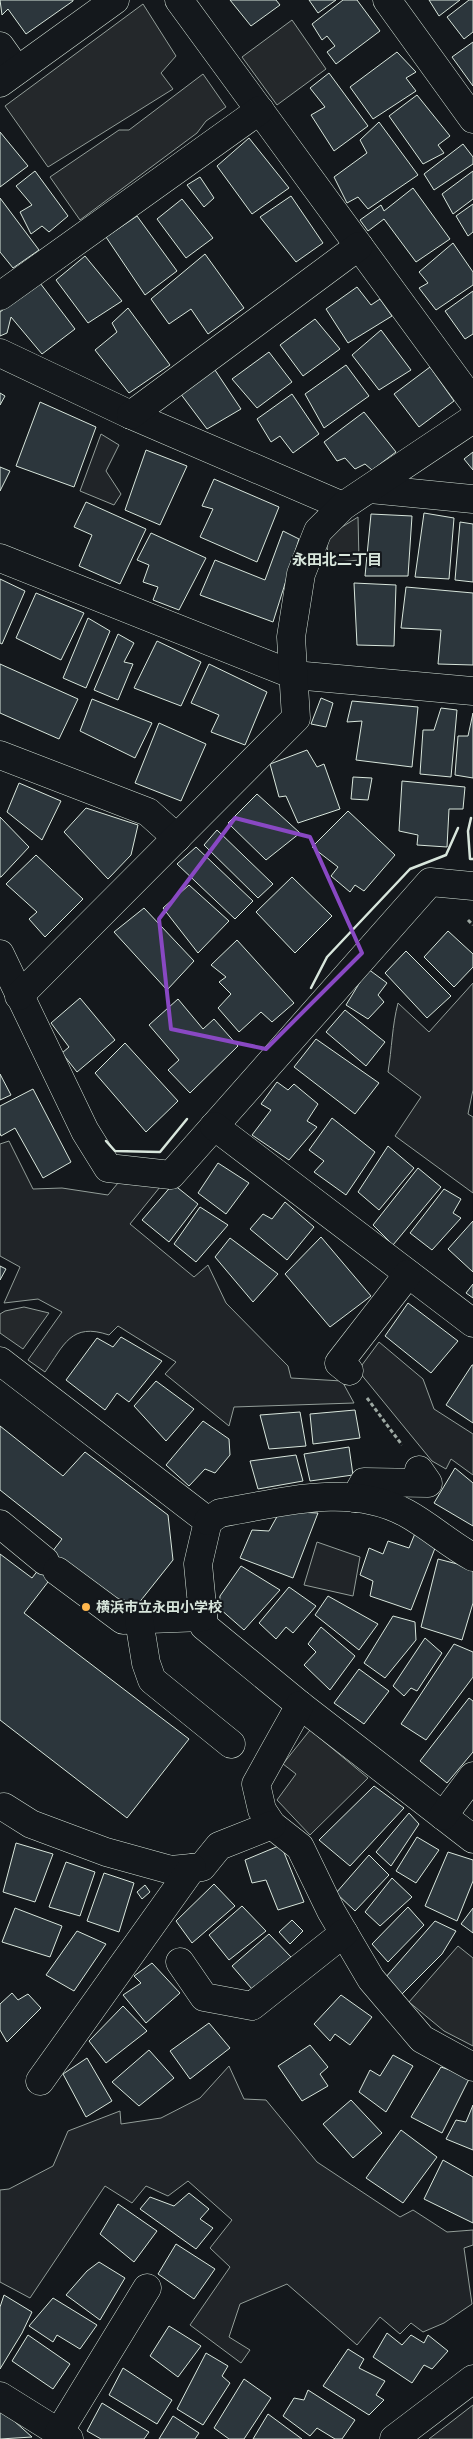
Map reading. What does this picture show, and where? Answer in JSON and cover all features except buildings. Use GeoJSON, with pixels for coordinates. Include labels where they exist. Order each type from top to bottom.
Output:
{"type":"FeatureCollection","features":[{"type":"Feature","properties":{"kind":"street"},"geometry":{"type":"LineString","coordinates":[[0,46],[8,76],[115,0]]}},
{"type":"Feature","properties":{"kind":"street"},"geometry":{"type":"LineString","coordinates":[[179,0],[473,402]]}},
{"type":"Feature","properties":{"kind":"street"},"geometry":{"type":"LineString","coordinates":[[387,0],[473,119]]}},
{"type":"Feature","properties":{"kind":"street"},"geometry":{"type":"LineString","coordinates":[[0,296],[260,110]]}},
{"type":"Feature","properties":{"kind":"street"},"geometry":{"type":"LineString","coordinates":[[131,415],[359,246]]}},
{"type":"Feature","properties":{"kind":"street"},"geometry":{"type":"LineString","coordinates":[[0,352],[131,415],[343,506]]}},
{"type":"Feature","properties":{"kind":"street"},"geometry":{"type":"LineString","coordinates":[[19,996],[296,718],[291,637],[301,574],[318,531],[343,506],[473,419]]}},
{"type":"Feature","properties":{"kind":"street"},"geometry":{"type":"LineString","coordinates":[[370,489],[473,499]]}},
{"type":"Feature","properties":{"kind":"street"},"geometry":{"type":"LineString","coordinates":[[0,558],[294,675],[473,691]]}},
{"type":"Feature","properties":{"kind":"street"},"geometry":{"type":"LineString","coordinates":[[0,755],[148,812],[177,838]]}},
{"type":"Feature","properties":{"kind":"street"},"geometry":{"type":"LineString","coordinates":[[0,954],[85,1131],[108,1168],[171,1175],[430,882],[473,886]]}},
{"type":"Feature","properties":{"kind":"street"},"geometry":{"type":"LineString","coordinates":[[214,1126],[473,1323]]}},
{"type":"Feature","properties":{"kind":"street"},"geometry":{"type":"LineString","coordinates":[[349,1371],[339,1363],[408,1274]]}},
{"type":"Feature","properties":{"kind":"street"},"geometry":{"type":"LineString","coordinates":[[0,1361],[208,1521]]}},
{"type":"Feature","properties":{"kind":"street"},"geometry":{"type":"LineString","coordinates":[[355,1498],[364,1482],[428,1483],[419,1470]]}},
{"type":"Feature","properties":{"kind":"street"},"geometry":{"type":"LineString","coordinates":[[473,1557],[405,1513],[378,1501],[355,1498],[306,1498],[220,1513],[208,1521],[198,1564],[204,1626],[300,1705],[473,1839]]}},
{"type":"Feature","properties":{"kind":"street"},"geometry":{"type":"LineString","coordinates":[[0,1524],[51,1566],[123,1620],[203,1617]]}},
{"type":"Feature","properties":{"kind":"street"},"geometry":{"type":"LineString","coordinates":[[139,1620],[146,1663],[152,1680],[230,1744]]}},
{"type":"Feature","properties":{"kind":"street"},"geometry":{"type":"LineString","coordinates":[[300,1705],[256,1784],[262,1810],[272,1826],[300,1848],[344,1933],[371,1978],[422,2039],[473,2067]]}},
{"type":"Feature","properties":{"kind":"street"},"geometry":{"type":"LineString","coordinates":[[443,1816],[473,1776]]}},
{"type":"Feature","properties":{"kind":"street"},"geometry":{"type":"LineString","coordinates":[[4,1807],[31,1824],[106,1852],[171,1870],[202,1867],[219,1846],[272,1826]]}},
{"type":"Feature","properties":{"kind":"street"},"geometry":{"type":"LineString","coordinates":[[40,2082],[192,1868]]}},
{"type":"Feature","properties":{"kind":"street"},"geometry":{"type":"LineString","coordinates":[[180,1962],[204,1997],[252,2006],[344,1933]]}},
{"type":"Feature","properties":{"kind":"street"},"geometry":{"type":"LineString","coordinates":[[0,2396],[64,2436],[147,2288]]}},
{"type":"Feature","properties":{"kind":"street"},"geometry":{"type":"LineString","coordinates":[[394,2439],[473,2379]]}},
{"type":"Feature","properties":{"kind":"path"},"geometry":{"type":"LineString","coordinates":[[377,1412],[400,1442]]}},
{"type":"Feature","properties":{"kind":"highlighted area"},"geometry":{"type":"Polygon","coordinates":[[[235,818],[310,837],[362,953],[266,1049],[171,1029],[159,919],[235,818]]]}},
{"type":"Feature","properties":{"kind":"shaded area"},"geometry":{"type":"Polygon","coordinates":[[[143,4],[176,56],[161,73],[173,89],[48,167],[5,106],[143,4]]]}},
{"type":"Feature","properties":{"kind":"shaded area"},"geometry":{"type":"Polygon","coordinates":[[[292,20],[326,69],[277,105],[242,57],[292,20]]]}},
{"type":"Feature","properties":{"kind":"shaded area"},"geometry":{"type":"Polygon","coordinates":[[[203,74],[226,107],[206,121],[197,133],[80,220],[50,177],[119,130],[129,130],[203,74]]]}},
{"type":"Feature","properties":{"kind":"shaded area"},"geometry":{"type":"Polygon","coordinates":[[[101,434],[119,445],[106,471],[121,494],[114,505],[80,491],[101,434]]]}},
{"type":"Feature","properties":{"kind":"shaded area"},"geometry":{"type":"Polygon","coordinates":[[[358,517],[359,560],[329,563],[326,537],[358,517]]]}},
{"type":"Feature","properties":{"kind":"shaded area"},"geometry":{"type":"Polygon","coordinates":[[[473,983],[473,1090],[468,1114],[473,1117],[473,1193],[395,1136],[421,1097],[388,1072],[394,1020],[398,1003],[429,1032],[473,983]]]}},
{"type":"Feature","properties":{"kind":"shaded area"},"geometry":{"type":"Polygon","coordinates":[[[9,1141],[33,1189],[62,1188],[108,1195],[118,1183],[160,1187],[130,1224],[194,1277],[208,1265],[226,1303],[288,1366],[291,1378],[342,1381],[354,1403],[234,1407],[229,1426],[165,1374],[176,1362],[118,1326],[109,1335],[86,1332],[70,1338],[45,1372],[28,1360],[62,1312],[38,1299],[4,1303],[20,1267],[0,1256],[0,1144],[9,1141]]]}},
{"type":"Feature","properties":{"kind":"shaded area"},"geometry":{"type":"Polygon","coordinates":[[[24,1307],[49,1313],[23,1349],[0,1333],[0,1314],[24,1307]]]}},
{"type":"Feature","properties":{"kind":"shaded area"},"geometry":{"type":"Polygon","coordinates":[[[379,1342],[423,1379],[434,1409],[473,1434],[473,1475],[451,1459],[446,1469],[432,1461],[360,1373],[362,1365],[379,1342]]]}},
{"type":"Feature","properties":{"kind":"shaded area"},"geometry":{"type":"Polygon","coordinates":[[[317,1542],[360,1557],[353,1596],[304,1585],[317,1542]]]}},
{"type":"Feature","properties":{"kind":"shaded area"},"geometry":{"type":"Polygon","coordinates":[[[310,1730],[368,1778],[310,1835],[277,1800],[296,1774],[283,1764],[310,1730]]]}},
{"type":"Feature","properties":{"kind":"shaded area"},"geometry":{"type":"Polygon","coordinates":[[[458,1946],[473,1958],[473,2046],[444,2031],[409,2002],[458,1946]]]}},
{"type":"Feature","properties":{"kind":"shaded area"},"geometry":{"type":"Polygon","coordinates":[[[229,2066],[244,2099],[266,2100],[317,2162],[400,2217],[413,2210],[447,2232],[473,2230],[473,2245],[464,2248],[472,2304],[444,2323],[423,2332],[411,2323],[400,2334],[380,2317],[357,2345],[287,2284],[240,2304],[229,2337],[250,2350],[241,2363],[190,2325],[230,2267],[210,2248],[232,2220],[188,2181],[168,2196],[146,2186],[132,2203],[105,2186],[30,2298],[0,2282],[0,2190],[9,2189],[53,2166],[68,2131],[120,2111],[121,2124],[161,2118],[200,2098],[229,2066]]]}},
{"type":"Feature","properties":{"kind":"shaded area"},"geometry":{"type":"Polygon","coordinates":[[[473,2405],[473,2439],[429,2439],[473,2405]]]}},
{"type":"Feature","properties":{"kind":"wall"},"geometry":{"type":"LineString","coordinates":[[471,818],[468,831],[470,859],[473,859]]}},
{"type":"Feature","properties":{"kind":"wall"},"geometry":{"type":"LineString","coordinates":[[311,988],[327,957],[410,869],[446,855],[458,828]]}},
{"type":"Feature","properties":{"kind":"wall"},"geometry":{"type":"LineString","coordinates":[[106,1141],[115,1151],[160,1152],[187,1119]]}},
{"type":"Feature","properties":{"kind":"place","name":"横浜市立永田小学校"},"geometry":{"type":"Point","coordinates":[86,1607]}},
{"type":"Feature","properties":{"kind":"district","name":"永田北二丁目"},"geometry":{"type":"Point","coordinates":[337,560]}}]}
